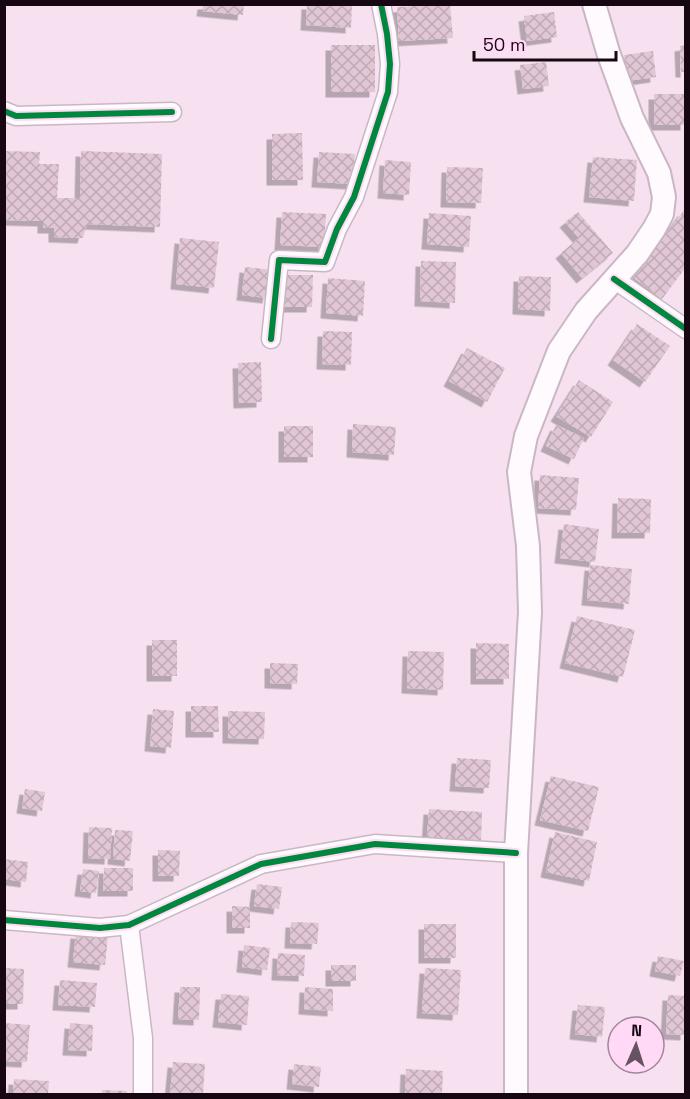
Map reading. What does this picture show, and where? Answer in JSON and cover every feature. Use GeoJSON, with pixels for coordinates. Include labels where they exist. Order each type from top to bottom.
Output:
{"type":"FeatureCollection","features":[{"type":"Feature","properties":{"kind":"main road"},"geometry":{"type":"LineString","coordinates":[[516,1095],[516,853],[530,612],[528,546],[519,472],[526,436],[559,351],[586,311],[637,254],[662,214],[664,197],[659,173],[632,118],[608,52],[594,4]]}},
{"type":"Feature","properties":{"kind":"street"},"geometry":{"type":"LineString","coordinates":[[271,339],[279,260],[325,262],[361,176],[388,92],[388,44],[381,4]]}},
{"type":"Feature","properties":{"kind":"street"},"geometry":{"type":"LineString","coordinates":[[4,111],[16,116],[172,112]]}},
{"type":"Feature","properties":{"kind":"street"},"geometry":{"type":"LineString","coordinates":[[614,279],[686,329]]}},
{"type":"Feature","properties":{"kind":"street"},"geometry":{"type":"LineString","coordinates":[[4,920],[100,928],[129,925],[261,864],[375,844],[516,853]]}},
{"type":"Feature","properties":{"kind":"street"},"geometry":{"type":"LineString","coordinates":[[129,925],[143,1038],[143,1095]]}},
{"type":"Feature","properties":{"kind":"building"},"geometry":{"type":"Polygon","coordinates":[[[203,4],[244,4],[243,15],[202,11],[203,4]]]}},
{"type":"Feature","properties":{"kind":"building"},"geometry":{"type":"Polygon","coordinates":[[[307,4],[352,4],[351,28],[306,25],[307,4]]]}},
{"type":"Feature","properties":{"kind":"building"},"geometry":{"type":"Polygon","coordinates":[[[450,4],[453,38],[399,41],[397,7],[450,4]]]}},
{"type":"Feature","properties":{"kind":"building"},"geometry":{"type":"Polygon","coordinates":[[[554,12],[557,37],[527,41],[524,16],[554,12]]]}},
{"type":"Feature","properties":{"kind":"building"},"geometry":{"type":"Polygon","coordinates":[[[331,45],[375,45],[375,92],[331,92],[331,45]]]}},
{"type":"Feature","properties":{"kind":"building"},"geometry":{"type":"Polygon","coordinates":[[[686,45],[686,72],[681,72],[680,46],[686,45]]]}},
{"type":"Feature","properties":{"kind":"building"},"geometry":{"type":"Polygon","coordinates":[[[653,51],[656,77],[627,81],[624,55],[653,51]]]}},
{"type":"Feature","properties":{"kind":"building"},"geometry":{"type":"Polygon","coordinates":[[[546,62],[549,86],[523,89],[520,65],[546,62]]]}},
{"type":"Feature","properties":{"kind":"building"},"geometry":{"type":"Polygon","coordinates":[[[654,94],[686,94],[686,125],[654,125],[654,94]]]}},
{"type":"Feature","properties":{"kind":"building"},"geometry":{"type":"Polygon","coordinates":[[[302,133],[303,180],[272,180],[272,134],[302,133]]]}},
{"type":"Feature","properties":{"kind":"building"},"geometry":{"type":"Polygon","coordinates":[[[4,151],[40,152],[39,164],[59,164],[57,198],[80,198],[81,151],[162,154],[160,227],[87,224],[83,238],[54,237],[54,228],[43,228],[43,221],[4,220],[4,151]]]}},
{"type":"Feature","properties":{"kind":"building"},"geometry":{"type":"Polygon","coordinates":[[[319,152],[355,154],[353,184],[317,182],[319,152]]]}},
{"type":"Feature","properties":{"kind":"building"},"geometry":{"type":"Polygon","coordinates":[[[593,157],[637,160],[634,201],[589,197],[593,157]]]}},
{"type":"Feature","properties":{"kind":"building"},"geometry":{"type":"Polygon","coordinates":[[[385,160],[411,162],[409,195],[383,193],[385,160]]]}},
{"type":"Feature","properties":{"kind":"building"},"geometry":{"type":"Polygon","coordinates":[[[447,167],[483,168],[481,203],[446,202],[447,167]]]}},
{"type":"Feature","properties":{"kind":"building"},"geometry":{"type":"Polygon","coordinates":[[[684,210],[686,267],[662,299],[634,278],[684,210]]]}},
{"type":"Feature","properties":{"kind":"building"},"geometry":{"type":"Polygon","coordinates":[[[282,212],[326,214],[324,247],[280,245],[282,212]]]}},
{"type":"Feature","properties":{"kind":"building"},"geometry":{"type":"Polygon","coordinates":[[[578,212],[613,253],[582,278],[561,253],[579,238],[565,222],[578,212]]]}},
{"type":"Feature","properties":{"kind":"building"},"geometry":{"type":"Polygon","coordinates":[[[429,213],[471,216],[469,247],[427,244],[429,213]]]}},
{"type":"Feature","properties":{"kind":"building"},"geometry":{"type":"Polygon","coordinates":[[[180,238],[219,242],[214,288],[176,284],[180,238]]]}},
{"type":"Feature","properties":{"kind":"building"},"geometry":{"type":"Polygon","coordinates":[[[421,261],[456,262],[455,303],[420,301],[421,261]]]}},
{"type":"Feature","properties":{"kind":"building"},"geometry":{"type":"Polygon","coordinates":[[[245,267],[272,270],[268,298],[242,295],[245,267]]]}},
{"type":"Feature","properties":{"kind":"building"},"geometry":{"type":"Polygon","coordinates":[[[284,275],[313,275],[312,307],[283,307],[284,275]]]}},
{"type":"Feature","properties":{"kind":"building"},"geometry":{"type":"Polygon","coordinates":[[[519,276],[551,277],[550,311],[518,309],[519,276]]]}},
{"type":"Feature","properties":{"kind":"building"},"geometry":{"type":"Polygon","coordinates":[[[328,278],[365,281],[363,316],[326,313],[328,278]]]}},
{"type":"Feature","properties":{"kind":"building"},"geometry":{"type":"Polygon","coordinates":[[[637,324],[670,346],[645,382],[613,360],[637,324]]]}},
{"type":"Feature","properties":{"kind":"building"},"geometry":{"type":"Polygon","coordinates":[[[323,331],[352,332],[351,365],[322,364],[323,331]]]}},
{"type":"Feature","properties":{"kind":"building"},"geometry":{"type":"Polygon","coordinates":[[[467,348],[505,368],[487,402],[449,381],[467,348]]]}},
{"type":"Feature","properties":{"kind":"building"},"geometry":{"type":"Polygon","coordinates":[[[261,362],[262,402],[239,403],[238,363],[261,362]]]}},
{"type":"Feature","properties":{"kind":"building"},"geometry":{"type":"Polygon","coordinates":[[[579,380],[613,402],[591,437],[556,416],[579,380]]]}},
{"type":"Feature","properties":{"kind":"building"},"geometry":{"type":"Polygon","coordinates":[[[353,424],[396,427],[394,455],[352,452],[353,424]]]}},
{"type":"Feature","properties":{"kind":"building"},"geometry":{"type":"Polygon","coordinates":[[[556,425],[584,438],[574,459],[546,446],[556,425]]]}},
{"type":"Feature","properties":{"kind":"building"},"geometry":{"type":"Polygon","coordinates":[[[284,426],[313,426],[313,457],[284,457],[284,426]]]}},
{"type":"Feature","properties":{"kind":"building"},"geometry":{"type":"Polygon","coordinates":[[[540,475],[579,478],[576,510],[538,508],[540,475]]]}},
{"type":"Feature","properties":{"kind":"building"},"geometry":{"type":"Polygon","coordinates":[[[618,498],[651,499],[650,533],[617,533],[618,498]]]}},
{"type":"Feature","properties":{"kind":"building"},"geometry":{"type":"Polygon","coordinates":[[[564,524],[599,529],[595,562],[560,558],[564,524]]]}},
{"type":"Feature","properties":{"kind":"building"},"geometry":{"type":"Polygon","coordinates":[[[590,565],[632,569],[629,604],[587,600],[590,565]]]}},
{"type":"Feature","properties":{"kind":"building"},"geometry":{"type":"Polygon","coordinates":[[[577,616],[635,630],[623,677],[565,663],[577,616]]]}},
{"type":"Feature","properties":{"kind":"building"},"geometry":{"type":"Polygon","coordinates":[[[152,640],[177,640],[177,676],[152,676],[152,640]]]}},
{"type":"Feature","properties":{"kind":"building"},"geometry":{"type":"Polygon","coordinates":[[[476,643],[509,644],[509,679],[476,679],[476,643]]]}},
{"type":"Feature","properties":{"kind":"building"},"geometry":{"type":"Polygon","coordinates":[[[408,651],[444,652],[443,690],[407,688],[408,651]]]}},
{"type":"Feature","properties":{"kind":"building"},"geometry":{"type":"Polygon","coordinates":[[[270,663],[298,664],[297,684],[270,683],[270,663]]]}},
{"type":"Feature","properties":{"kind":"building"},"geometry":{"type":"Polygon","coordinates":[[[191,706],[218,706],[219,732],[191,732],[191,706]]]}},
{"type":"Feature","properties":{"kind":"building"},"geometry":{"type":"Polygon","coordinates":[[[153,709],[174,711],[171,748],[150,746],[153,709]]]}},
{"type":"Feature","properties":{"kind":"building"},"geometry":{"type":"Polygon","coordinates":[[[228,711],[265,712],[264,739],[228,738],[228,711]]]}},
{"type":"Feature","properties":{"kind":"building"},"geometry":{"type":"Polygon","coordinates":[[[457,758],[491,760],[489,788],[455,786],[457,758]]]}},
{"type":"Feature","properties":{"kind":"building"},"geometry":{"type":"Polygon","coordinates":[[[551,776],[599,787],[588,831],[540,820],[551,776]]]}},
{"type":"Feature","properties":{"kind":"building"},"geometry":{"type":"Polygon","coordinates":[[[25,789],[45,792],[42,811],[22,808],[25,789]]]}},
{"type":"Feature","properties":{"kind":"building"},"geometry":{"type":"Polygon","coordinates":[[[429,809],[482,812],[481,842],[427,840],[429,809]]]}},
{"type":"Feature","properties":{"kind":"building"},"geometry":{"type":"Polygon","coordinates":[[[89,827],[112,828],[110,859],[88,858],[89,827]]]}},
{"type":"Feature","properties":{"kind":"building"},"geometry":{"type":"Polygon","coordinates":[[[115,830],[133,831],[130,861],[113,859],[115,830]]]}},
{"type":"Feature","properties":{"kind":"building"},"geometry":{"type":"Polygon","coordinates":[[[555,832],[597,842],[589,881],[546,872],[555,832]]]}},
{"type":"Feature","properties":{"kind":"building"},"geometry":{"type":"Polygon","coordinates":[[[158,850],[180,851],[179,876],[158,876],[158,850]]]}},
{"type":"Feature","properties":{"kind":"building"},"geometry":{"type":"Polygon","coordinates":[[[4,859],[28,862],[26,882],[4,879],[4,859]]]}},
{"type":"Feature","properties":{"kind":"building"},"geometry":{"type":"Polygon","coordinates":[[[104,868],[133,868],[133,891],[103,891],[104,868]]]}},
{"type":"Feature","properties":{"kind":"building"},"geometry":{"type":"Polygon","coordinates":[[[83,869],[99,871],[96,893],[80,891],[83,869]]]}},
{"type":"Feature","properties":{"kind":"building"},"geometry":{"type":"Polygon","coordinates":[[[257,884],[282,887],[279,909],[254,906],[257,884]]]}},
{"type":"Feature","properties":{"kind":"building"},"geometry":{"type":"Polygon","coordinates":[[[232,906],[250,907],[250,928],[232,928],[232,906]]]}},
{"type":"Feature","properties":{"kind":"building"},"geometry":{"type":"Polygon","coordinates":[[[291,922],[319,923],[317,944],[290,943],[291,922]]]}},
{"type":"Feature","properties":{"kind":"building"},"geometry":{"type":"Polygon","coordinates":[[[424,924],[456,924],[456,958],[424,958],[424,924]]]}},
{"type":"Feature","properties":{"kind":"building"},"geometry":{"type":"Polygon","coordinates":[[[76,933],[108,936],[105,965],[73,962],[76,933]]]}},
{"type":"Feature","properties":{"kind":"building"},"geometry":{"type":"Polygon","coordinates":[[[244,945],[270,948],[267,970],[242,967],[244,945]]]}},
{"type":"Feature","properties":{"kind":"building"},"geometry":{"type":"Polygon","coordinates":[[[278,953],[305,955],[304,976],[277,975],[278,953]]]}},
{"type":"Feature","properties":{"kind":"building"},"geometry":{"type":"Polygon","coordinates":[[[658,956],[684,961],[680,976],[655,971],[658,956]]]}},
{"type":"Feature","properties":{"kind":"building"},"geometry":{"type":"Polygon","coordinates":[[[331,965],[356,965],[356,981],[331,981],[331,965]]]}},
{"type":"Feature","properties":{"kind":"building"},"geometry":{"type":"Polygon","coordinates":[[[4,968],[24,969],[23,1004],[4,1004],[4,968]]]}},
{"type":"Feature","properties":{"kind":"building"},"geometry":{"type":"Polygon","coordinates":[[[425,968],[461,970],[458,1015],[422,1013],[425,968]]]}},
{"type":"Feature","properties":{"kind":"building"},"geometry":{"type":"Polygon","coordinates":[[[60,980],[97,983],[95,1007],[58,1005],[60,980]]]}},
{"type":"Feature","properties":{"kind":"building"},"geometry":{"type":"Polygon","coordinates":[[[180,987],[200,987],[199,1020],[178,1019],[180,987]]]}},
{"type":"Feature","properties":{"kind":"building"},"geometry":{"type":"Polygon","coordinates":[[[305,987],[333,989],[333,1011],[304,1009],[305,987]]]}},
{"type":"Feature","properties":{"kind":"building"},"geometry":{"type":"Polygon","coordinates":[[[221,994],[249,996],[247,1025],[218,1022],[221,994]]]}},
{"type":"Feature","properties":{"kind":"building"},"geometry":{"type":"Polygon","coordinates":[[[668,995],[686,996],[686,1035],[666,1034],[668,995]]]}},
{"type":"Feature","properties":{"kind":"building"},"geometry":{"type":"Polygon","coordinates":[[[578,1005],[605,1007],[602,1037],[575,1034],[578,1005]]]}},
{"type":"Feature","properties":{"kind":"building"},"geometry":{"type":"Polygon","coordinates":[[[4,1023],[30,1025],[27,1062],[4,1061],[4,1023]]]}},
{"type":"Feature","properties":{"kind":"building"},"geometry":{"type":"Polygon","coordinates":[[[70,1023],[93,1025],[92,1051],[68,1050],[70,1023]]]}},
{"type":"Feature","properties":{"kind":"building"},"geometry":{"type":"Polygon","coordinates":[[[173,1062],[205,1064],[203,1094],[170,1094],[173,1062]]]}},
{"type":"Feature","properties":{"kind":"building"},"geometry":{"type":"Polygon","coordinates":[[[294,1064],[321,1067],[319,1087],[292,1084],[294,1064]]]}},
{"type":"Feature","properties":{"kind":"building"},"geometry":{"type":"Polygon","coordinates":[[[406,1069],[443,1071],[442,1094],[405,1094],[406,1069]]]}},
{"type":"Feature","properties":{"kind":"building"},"geometry":{"type":"Polygon","coordinates":[[[14,1079],[49,1081],[48,1094],[13,1094],[14,1079]]]}},
{"type":"Feature","properties":{"kind":"building"},"geometry":{"type":"Polygon","coordinates":[[[102,1090],[127,1091],[127,1094],[102,1094],[102,1090]]]}},
{"type":"Feature","properties":{"kind":"cycle path"},"geometry":{"type":"LineString","coordinates":[[271,339],[279,260],[325,262],[337,229],[354,197],[388,92],[390,64],[381,4]]}},
{"type":"Feature","properties":{"kind":"cycle path"},"geometry":{"type":"LineString","coordinates":[[4,111],[16,116],[172,112]]}},
{"type":"Feature","properties":{"kind":"cycle path"},"geometry":{"type":"LineString","coordinates":[[614,279],[686,329]]}},
{"type":"Feature","properties":{"kind":"cycle path"},"geometry":{"type":"LineString","coordinates":[[4,920],[100,928],[129,925],[261,864],[375,844],[516,853]]}}]}
